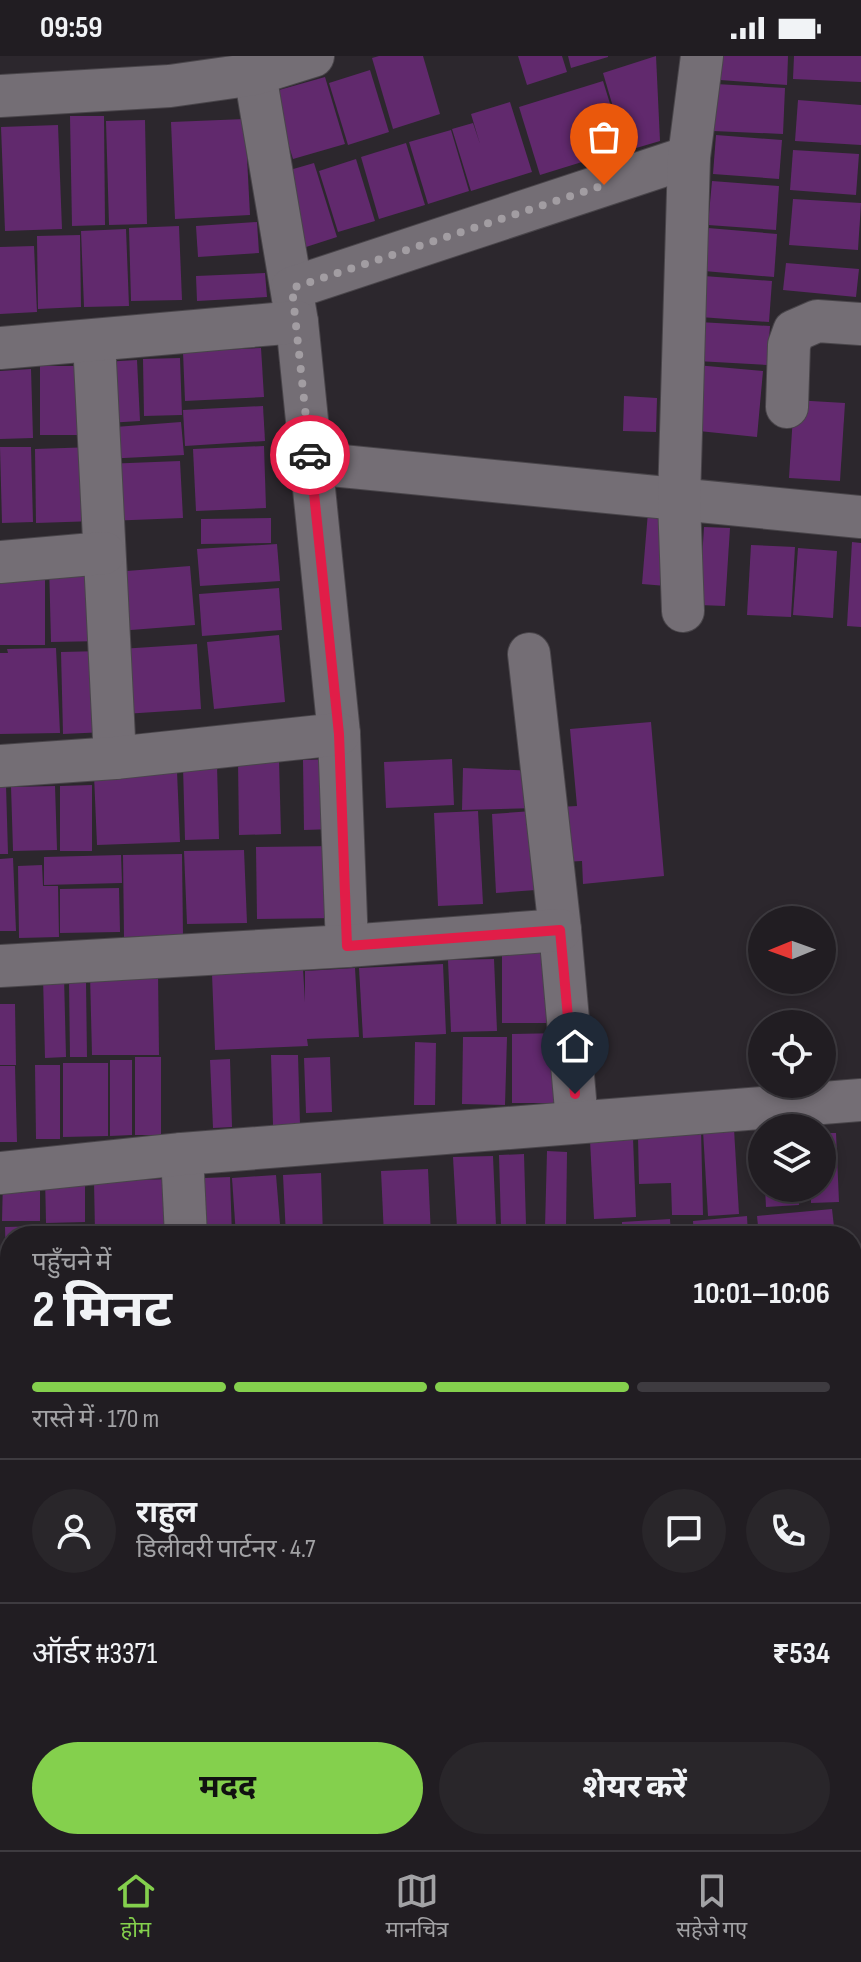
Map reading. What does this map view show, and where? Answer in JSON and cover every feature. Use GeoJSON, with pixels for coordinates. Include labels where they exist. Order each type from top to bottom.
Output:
{"type":"FeatureCollection","features":[{"type":"Feature","properties":{"kind":"street"},"geometry":{"type":"LineString","coordinates":[[0,96],[170,86],[255,74],[313,56]]}},
{"type":"Feature","properties":{"kind":"street"},"geometry":{"type":"LineString","coordinates":[[683,611],[679,501],[689,157],[702,56]]}},
{"type":"Feature","properties":{"kind":"street"},"geometry":{"type":"LineString","coordinates":[[255,74],[294,305],[311,463],[339,734],[347,946]]}},
{"type":"Feature","properties":{"kind":"street"},"geometry":{"type":"LineString","coordinates":[[0,348],[94,341],[294,305],[689,157]]}},
{"type":"Feature","properties":{"kind":"street"},"geometry":{"type":"LineString","coordinates":[[787,407],[789,345],[794,331],[817,321],[861,324]]}},
{"type":"Feature","properties":{"kind":"street"},"geometry":{"type":"LineString","coordinates":[[94,341],[115,758]]}},
{"type":"Feature","properties":{"kind":"street"},"geometry":{"type":"LineString","coordinates":[[311,463],[861,517]]}},
{"type":"Feature","properties":{"kind":"street"},"geometry":{"type":"LineString","coordinates":[[0,562],[104,553]]}},
{"type":"Feature","properties":{"kind":"street"},"geometry":{"type":"LineString","coordinates":[[529,654],[560,930],[577,1121]]}},
{"type":"Feature","properties":{"kind":"street"},"geometry":{"type":"LineString","coordinates":[[0,766],[115,758],[339,734]]}},
{"type":"Feature","properties":{"kind":"street"},"geometry":{"type":"LineString","coordinates":[[0,966],[560,930]]}},
{"type":"Feature","properties":{"kind":"street"},"geometry":{"type":"LineString","coordinates":[[0,1173],[182,1154],[861,1100]]}},
{"type":"Feature","properties":{"kind":"street"},"geometry":{"type":"LineString","coordinates":[[182,1154],[186,1226]]}},
{"type":"Feature","properties":{"kind":"street"},"geometry":{"type":"LineString","coordinates":[[0,1372],[0,1380]]}},
{"type":"Feature","properties":{"kind":"building"},"geometry":{"type":"Polygon","coordinates":[[[423,56],[440,114],[393,129],[372,58],[423,56]]]}},
{"type":"Feature","properties":{"kind":"building"},"geometry":{"type":"Polygon","coordinates":[[[518,56],[562,56],[567,72],[527,85],[518,56]]]}},
{"type":"Feature","properties":{"kind":"building"},"geometry":{"type":"Polygon","coordinates":[[[568,56],[608,56],[608,57],[571,68],[568,56]]]}},
{"type":"Feature","properties":{"kind":"building"},"geometry":{"type":"Polygon","coordinates":[[[656,56],[660,141],[626,151],[603,73],[656,56]]]}},
{"type":"Feature","properties":{"kind":"building"},"geometry":{"type":"Polygon","coordinates":[[[721,56],[788,56],[787,85],[720,80],[721,56]]]}},
{"type":"Feature","properties":{"kind":"building"},"geometry":{"type":"Polygon","coordinates":[[[794,56],[861,56],[861,82],[793,79],[794,56]]]}},
{"type":"Feature","properties":{"kind":"building"},"geometry":{"type":"Polygon","coordinates":[[[370,70],[389,132],[348,145],[329,83],[370,70]]]}},
{"type":"Feature","properties":{"kind":"building"},"geometry":{"type":"Polygon","coordinates":[[[325,77],[345,144],[293,159],[272,92],[325,77]]]}},
{"type":"Feature","properties":{"kind":"building"},"geometry":{"type":"Polygon","coordinates":[[[603,81],[624,149],[540,175],[519,107],[603,81]]]}},
{"type":"Feature","properties":{"kind":"building"},"geometry":{"type":"Polygon","coordinates":[[[716,84],[785,88],[783,134],[713,131],[716,84]]]}},
{"type":"Feature","properties":{"kind":"building"},"geometry":{"type":"Polygon","coordinates":[[[798,100],[861,105],[861,145],[795,141],[798,100]]]}},
{"type":"Feature","properties":{"kind":"building"},"geometry":{"type":"Polygon","coordinates":[[[510,102],[532,172],[471,191],[452,129],[473,123],[480,144],[471,114],[510,102]]]}},
{"type":"Feature","properties":{"kind":"building"},"geometry":{"type":"Polygon","coordinates":[[[70,116],[104,116],[105,225],[72,226],[70,116]]]}},
{"type":"Feature","properties":{"kind":"building"},"geometry":{"type":"Polygon","coordinates":[[[245,119],[250,215],[175,219],[171,122],[245,119]]]}},
{"type":"Feature","properties":{"kind":"building"},"geometry":{"type":"Polygon","coordinates":[[[145,120],[147,224],[109,225],[106,121],[145,120]]]}},
{"type":"Feature","properties":{"kind":"building"},"geometry":{"type":"Polygon","coordinates":[[[58,125],[62,229],[5,231],[1,127],[58,125]]]}},
{"type":"Feature","properties":{"kind":"building"},"geometry":{"type":"Polygon","coordinates":[[[451,130],[469,191],[428,204],[409,142],[451,130]]]}},
{"type":"Feature","properties":{"kind":"building"},"geometry":{"type":"Polygon","coordinates":[[[716,135],[782,140],[779,179],[713,174],[716,135]]]}},
{"type":"Feature","properties":{"kind":"building"},"geometry":{"type":"Polygon","coordinates":[[[406,143],[425,205],[379,219],[361,157],[406,143]]]}},
{"type":"Feature","properties":{"kind":"building"},"geometry":{"type":"Polygon","coordinates":[[[793,150],[859,154],[856,195],[790,190],[793,150]]]}},
{"type":"Feature","properties":{"kind":"building"},"geometry":{"type":"Polygon","coordinates":[[[356,159],[375,221],[338,232],[319,171],[356,159]]]}},
{"type":"Feature","properties":{"kind":"building"},"geometry":{"type":"Polygon","coordinates":[[[314,163],[337,237],[306,247],[283,172],[314,163]]]}},
{"type":"Feature","properties":{"kind":"building"},"geometry":{"type":"Polygon","coordinates":[[[712,181],[779,186],[776,230],[708,225],[712,181]]]}},
{"type":"Feature","properties":{"kind":"building"},"geometry":{"type":"Polygon","coordinates":[[[793,199],[861,203],[858,250],[789,245],[793,199]]]}},
{"type":"Feature","properties":{"kind":"building"},"geometry":{"type":"Polygon","coordinates":[[[257,222],[259,253],[198,257],[196,226],[257,222]]]}},
{"type":"Feature","properties":{"kind":"building"},"geometry":{"type":"Polygon","coordinates":[[[179,226],[182,300],[131,301],[129,228],[179,226]]]}},
{"type":"Feature","properties":{"kind":"building"},"geometry":{"type":"Polygon","coordinates":[[[708,228],[777,234],[774,277],[704,271],[708,228]]]}},
{"type":"Feature","properties":{"kind":"building"},"geometry":{"type":"Polygon","coordinates":[[[126,229],[129,306],[84,307],[81,231],[126,229]]]}},
{"type":"Feature","properties":{"kind":"building"},"geometry":{"type":"Polygon","coordinates":[[[80,235],[81,307],[38,309],[37,236],[80,235]]]}},
{"type":"Feature","properties":{"kind":"building"},"geometry":{"type":"Polygon","coordinates":[[[34,246],[37,312],[0,314],[0,247],[34,246]]]}},
{"type":"Feature","properties":{"kind":"building"},"geometry":{"type":"Polygon","coordinates":[[[786,263],[859,269],[856,297],[783,290],[786,263]]]}},
{"type":"Feature","properties":{"kind":"building"},"geometry":{"type":"Polygon","coordinates":[[[265,273],[267,297],[197,301],[196,276],[265,273]]]}},
{"type":"Feature","properties":{"kind":"building"},"geometry":{"type":"Polygon","coordinates":[[[704,276],[772,281],[769,322],[700,317],[704,276]]]}},
{"type":"Feature","properties":{"kind":"building"},"geometry":{"type":"Polygon","coordinates":[[[699,322],[770,326],[767,365],[697,361],[699,322]]]}},
{"type":"Feature","properties":{"kind":"building"},"geometry":{"type":"Polygon","coordinates":[[[261,348],[264,397],[185,401],[183,352],[261,348]]]}},
{"type":"Feature","properties":{"kind":"building"},"geometry":{"type":"Polygon","coordinates":[[[180,358],[182,415],[144,416],[143,359],[180,358]]]}},
{"type":"Feature","properties":{"kind":"building"},"geometry":{"type":"Polygon","coordinates":[[[137,360],[140,421],[107,423],[103,362],[137,360]]]}},
{"type":"Feature","properties":{"kind":"building"},"geometry":{"type":"Polygon","coordinates":[[[696,365],[763,371],[757,437],[689,430],[696,365]]]}},
{"type":"Feature","properties":{"kind":"building"},"geometry":{"type":"Polygon","coordinates":[[[40,366],[90,366],[90,435],[40,435],[40,366]]]}},
{"type":"Feature","properties":{"kind":"building"},"geometry":{"type":"Polygon","coordinates":[[[31,369],[33,438],[0,439],[0,371],[31,369]]]}},
{"type":"Feature","properties":{"kind":"building"},"geometry":{"type":"Polygon","coordinates":[[[624,396],[657,398],[656,432],[623,431],[624,396]]]}},
{"type":"Feature","properties":{"kind":"building"},"geometry":{"type":"Polygon","coordinates":[[[794,400],[845,403],[840,481],[789,478],[794,400]]]}},
{"type":"Feature","properties":{"kind":"building"},"geometry":{"type":"Polygon","coordinates":[[[263,406],[265,441],[185,446],[183,410],[263,406]]]}},
{"type":"Feature","properties":{"kind":"building"},"geometry":{"type":"Polygon","coordinates":[[[181,422],[184,455],[104,459],[102,428],[181,422]]]}},
{"type":"Feature","properties":{"kind":"building"},"geometry":{"type":"Polygon","coordinates":[[[264,446],[266,508],[196,511],[193,449],[264,446]]]}},
{"type":"Feature","properties":{"kind":"building"},"geometry":{"type":"Polygon","coordinates":[[[0,447],[31,447],[33,522],[2,523],[0,447]]]}},
{"type":"Feature","properties":{"kind":"building"},"geometry":{"type":"Polygon","coordinates":[[[94,447],[96,521],[36,523],[35,449],[94,447]]]}},
{"type":"Feature","properties":{"kind":"building"},"geometry":{"type":"Polygon","coordinates":[[[180,461],[183,518],[107,521],[104,464],[180,461]]]}},
{"type":"Feature","properties":{"kind":"building"},"geometry":{"type":"Polygon","coordinates":[[[648,512],[672,515],[666,586],[642,584],[648,512]]]}},
{"type":"Feature","properties":{"kind":"building"},"geometry":{"type":"Polygon","coordinates":[[[271,518],[271,543],[201,544],[201,519],[271,518]]]}},
{"type":"Feature","properties":{"kind":"building"},"geometry":{"type":"Polygon","coordinates":[[[704,527],[730,528],[725,606],[699,605],[704,527]]]}},
{"type":"Feature","properties":{"kind":"building"},"geometry":{"type":"Polygon","coordinates":[[[852,542],[861,543],[861,627],[847,626],[852,542]]]}},
{"type":"Feature","properties":{"kind":"building"},"geometry":{"type":"Polygon","coordinates":[[[277,544],[280,581],[200,586],[197,549],[277,544]]]}},
{"type":"Feature","properties":{"kind":"building"},"geometry":{"type":"Polygon","coordinates":[[[751,545],[795,547],[791,617],[747,615],[751,545]]]}},
{"type":"Feature","properties":{"kind":"building"},"geometry":{"type":"Polygon","coordinates":[[[798,548],[837,551],[833,618],[793,615],[798,548]]]}},
{"type":"Feature","properties":{"kind":"building"},"geometry":{"type":"Polygon","coordinates":[[[97,561],[104,641],[51,642],[49,563],[97,561]]]}},
{"type":"Feature","properties":{"kind":"building"},"geometry":{"type":"Polygon","coordinates":[[[190,566],[195,625],[118,631],[114,572],[190,566]]]}},
{"type":"Feature","properties":{"kind":"building"},"geometry":{"type":"Polygon","coordinates":[[[0,567],[45,567],[45,645],[0,645],[0,567]]]}},
{"type":"Feature","properties":{"kind":"building"},"geometry":{"type":"Polygon","coordinates":[[[279,588],[282,630],[202,636],[199,594],[279,588]]]}},
{"type":"Feature","properties":{"kind":"building"},"geometry":{"type":"Polygon","coordinates":[[[279,635],[285,702],[214,709],[207,642],[279,635]]]}},
{"type":"Feature","properties":{"kind":"building"},"geometry":{"type":"Polygon","coordinates":[[[197,644],[201,709],[124,714],[120,649],[197,644]]]}},
{"type":"Feature","properties":{"kind":"building"},"geometry":{"type":"Polygon","coordinates":[[[56,648],[60,733],[0,734],[0,653],[8,653],[7,649],[56,648]]]}},
{"type":"Feature","properties":{"kind":"building"},"geometry":{"type":"Polygon","coordinates":[[[103,651],[106,732],[63,734],[61,652],[103,651]]]}},
{"type":"Feature","properties":{"kind":"building"},"geometry":{"type":"Polygon","coordinates":[[[651,722],[664,876],[583,884],[582,861],[563,862],[559,807],[577,806],[570,729],[651,722]]]}},
{"type":"Feature","properties":{"kind":"building"},"geometry":{"type":"Polygon","coordinates":[[[332,759],[334,829],[304,830],[303,760],[332,759]]]}},
{"type":"Feature","properties":{"kind":"building"},"geometry":{"type":"Polygon","coordinates":[[[452,759],[454,805],[386,808],[384,762],[452,759]]]}},
{"type":"Feature","properties":{"kind":"building"},"geometry":{"type":"Polygon","coordinates":[[[238,760],[279,760],[281,834],[239,835],[238,760]]]}},
{"type":"Feature","properties":{"kind":"building"},"geometry":{"type":"Polygon","coordinates":[[[217,765],[219,839],[185,840],[183,766],[217,765]]]}},
{"type":"Feature","properties":{"kind":"building"},"geometry":{"type":"Polygon","coordinates":[[[463,768],[538,771],[538,808],[462,810],[463,768]]]}},
{"type":"Feature","properties":{"kind":"building"},"geometry":{"type":"Polygon","coordinates":[[[177,771],[180,842],[97,845],[94,775],[177,771]]]}},
{"type":"Feature","properties":{"kind":"building"},"geometry":{"type":"Polygon","coordinates":[[[6,785],[8,854],[0,854],[0,786],[6,785]]]}},
{"type":"Feature","properties":{"kind":"building"},"geometry":{"type":"Polygon","coordinates":[[[92,785],[92,851],[60,851],[60,786],[92,785]]]}},
{"type":"Feature","properties":{"kind":"building"},"geometry":{"type":"Polygon","coordinates":[[[55,786],[57,850],[13,851],[11,787],[55,786]]]}},
{"type":"Feature","properties":{"kind":"building"},"geometry":{"type":"Polygon","coordinates":[[[478,811],[483,904],[438,906],[434,813],[478,811]]]}},
{"type":"Feature","properties":{"kind":"building"},"geometry":{"type":"Polygon","coordinates":[[[532,811],[536,890],[496,893],[492,814],[532,811]]]}},
{"type":"Feature","properties":{"kind":"building"},"geometry":{"type":"Polygon","coordinates":[[[337,846],[338,918],[257,919],[256,847],[337,846]]]}},
{"type":"Feature","properties":{"kind":"building"},"geometry":{"type":"Polygon","coordinates":[[[244,850],[247,923],[187,924],[184,851],[244,850]]]}},
{"type":"Feature","properties":{"kind":"building"},"geometry":{"type":"Polygon","coordinates":[[[182,854],[183,936],[124,937],[123,855],[182,854]]]}},
{"type":"Feature","properties":{"kind":"building"},"geometry":{"type":"Polygon","coordinates":[[[121,855],[122,883],[44,885],[44,857],[121,855]]]}},
{"type":"Feature","properties":{"kind":"building"},"geometry":{"type":"Polygon","coordinates":[[[13,858],[16,931],[0,931],[0,859],[13,858]]]}},
{"type":"Feature","properties":{"kind":"building"},"geometry":{"type":"Polygon","coordinates":[[[42,865],[43,886],[58,886],[59,937],[19,938],[18,866],[42,865]]]}},
{"type":"Feature","properties":{"kind":"building"},"geometry":{"type":"Polygon","coordinates":[[[119,888],[120,932],[60,933],[60,889],[119,888]]]}},
{"type":"Feature","properties":{"kind":"building"},"geometry":{"type":"Polygon","coordinates":[[[502,945],[552,945],[551,1023],[502,1023],[502,945]]]}},
{"type":"Feature","properties":{"kind":"building"},"geometry":{"type":"Polygon","coordinates":[[[494,959],[497,1031],[451,1032],[448,960],[494,959]]]}},
{"type":"Feature","properties":{"kind":"building"},"geometry":{"type":"Polygon","coordinates":[[[443,964],[446,1034],[363,1038],[359,968],[443,964]]]}},
{"type":"Feature","properties":{"kind":"building"},"geometry":{"type":"Polygon","coordinates":[[[355,968],[359,1037],[307,1039],[308,1046],[215,1050],[212,974],[303,969],[305,1002],[305,971],[355,968]]]}},
{"type":"Feature","properties":{"kind":"building"},"geometry":{"type":"Polygon","coordinates":[[[158,972],[159,1055],[92,1055],[90,974],[158,972]]]}},
{"type":"Feature","properties":{"kind":"building"},"geometry":{"type":"Polygon","coordinates":[[[43,976],[64,976],[66,1057],[45,1058],[43,976]]]}},
{"type":"Feature","properties":{"kind":"building"},"geometry":{"type":"Polygon","coordinates":[[[69,981],[86,981],[87,1057],[70,1057],[69,981]]]}},
{"type":"Feature","properties":{"kind":"building"},"geometry":{"type":"Polygon","coordinates":[[[0,1004],[15,1004],[16,1065],[0,1065],[0,1004]]]}},
{"type":"Feature","properties":{"kind":"building"},"geometry":{"type":"Polygon","coordinates":[[[564,1033],[564,1103],[512,1103],[512,1034],[564,1033]]]}},
{"type":"Feature","properties":{"kind":"building"},"geometry":{"type":"Polygon","coordinates":[[[463,1037],[507,1037],[505,1105],[462,1104],[463,1037]]]}},
{"type":"Feature","properties":{"kind":"building"},"geometry":{"type":"Polygon","coordinates":[[[415,1042],[436,1043],[435,1105],[414,1105],[415,1042]]]}},
{"type":"Feature","properties":{"kind":"building"},"geometry":{"type":"Polygon","coordinates":[[[271,1055],[298,1055],[300,1125],[273,1125],[271,1055]]]}},
{"type":"Feature","properties":{"kind":"building"},"geometry":{"type":"Polygon","coordinates":[[[135,1057],[161,1057],[161,1135],[135,1135],[135,1057]]]}},
{"type":"Feature","properties":{"kind":"building"},"geometry":{"type":"Polygon","coordinates":[[[330,1057],[332,1112],[306,1113],[304,1058],[330,1057]]]}},
{"type":"Feature","properties":{"kind":"building"},"geometry":{"type":"Polygon","coordinates":[[[230,1059],[232,1127],[213,1128],[210,1060],[230,1059]]]}},
{"type":"Feature","properties":{"kind":"building"},"geometry":{"type":"Polygon","coordinates":[[[110,1060],[132,1060],[132,1135],[110,1136],[110,1060]]]}},
{"type":"Feature","properties":{"kind":"building"},"geometry":{"type":"Polygon","coordinates":[[[63,1063],[108,1063],[108,1136],[63,1137],[63,1063]]]}},
{"type":"Feature","properties":{"kind":"building"},"geometry":{"type":"Polygon","coordinates":[[[35,1065],[60,1065],[60,1139],[36,1139],[35,1065]]]}},
{"type":"Feature","properties":{"kind":"building"},"geometry":{"type":"Polygon","coordinates":[[[0,1066],[15,1066],[17,1142],[0,1142],[0,1066]]]}},
{"type":"Feature","properties":{"kind":"building"},"geometry":{"type":"Polygon","coordinates":[[[701,1129],[703,1215],[672,1215],[671,1183],[639,1184],[638,1136],[701,1129]]]}},
{"type":"Feature","properties":{"kind":"building"},"geometry":{"type":"Polygon","coordinates":[[[734,1129],[739,1214],[708,1216],[703,1131],[734,1129]]]}},
{"type":"Feature","properties":{"kind":"building"},"geometry":{"type":"Polygon","coordinates":[[[836,1133],[839,1202],[811,1203],[836,1202],[836,1133]]]}},
{"type":"Feature","properties":{"kind":"building"},"geometry":{"type":"Polygon","coordinates":[[[633,1138],[636,1217],[594,1219],[590,1140],[633,1138]]]}},
{"type":"Feature","properties":{"kind":"building"},"geometry":{"type":"Polygon","coordinates":[[[547,1151],[567,1152],[566,1226],[545,1226],[547,1151]]]}},
{"type":"Feature","properties":{"kind":"building"},"geometry":{"type":"Polygon","coordinates":[[[524,1154],[526,1225],[501,1226],[499,1155],[524,1154]]]}},
{"type":"Feature","properties":{"kind":"building"},"geometry":{"type":"Polygon","coordinates":[[[493,1156],[496,1226],[457,1226],[453,1157],[493,1156]]]}},
{"type":"Feature","properties":{"kind":"building"},"geometry":{"type":"Polygon","coordinates":[[[428,1169],[431,1226],[384,1226],[381,1171],[428,1169]]]}},
{"type":"Feature","properties":{"kind":"building"},"geometry":{"type":"Polygon","coordinates":[[[321,1173],[323,1226],[286,1226],[283,1175],[321,1173]]]}},
{"type":"Feature","properties":{"kind":"building"},"geometry":{"type":"Polygon","coordinates":[[[276,1175],[280,1226],[235,1226],[232,1178],[276,1175]]]}},
{"type":"Feature","properties":{"kind":"building"},"geometry":{"type":"Polygon","coordinates":[[[45,1176],[85,1176],[85,1222],[46,1223],[45,1176]]]}},
{"type":"Feature","properties":{"kind":"building"},"geometry":{"type":"Polygon","coordinates":[[[230,1177],[232,1226],[206,1226],[204,1178],[230,1177]]]}},
{"type":"Feature","properties":{"kind":"building"},"geometry":{"type":"Polygon","coordinates":[[[172,1179],[173,1226],[95,1226],[94,1181],[172,1179]]]}},
{"type":"Feature","properties":{"kind":"building"},"geometry":{"type":"Polygon","coordinates":[[[3,1180],[40,1180],[40,1221],[2,1221],[3,1180]]]}},
{"type":"Feature","properties":{"kind":"building"},"geometry":{"type":"Polygon","coordinates":[[[766,1202],[799,1202],[799,1205],[766,1207],[766,1202]]]}},
{"type":"Feature","properties":{"kind":"building"},"geometry":{"type":"Polygon","coordinates":[[[832,1209],[834,1226],[758,1226],[757,1216],[832,1209]]]}},
{"type":"Feature","properties":{"kind":"building"},"geometry":{"type":"Polygon","coordinates":[[[747,1216],[748,1226],[693,1226],[693,1221],[747,1216]]]}},
{"type":"Feature","properties":{"kind":"building"},"geometry":{"type":"Polygon","coordinates":[[[670,1219],[670,1226],[622,1226],[622,1222],[670,1219]]]}},
{"type":"Feature","properties":{"kind":"way so far"},"geometry":{"type":"LineString","coordinates":[[310,455],[292,288],[604,185]]}},
{"type":"Feature","properties":{"kind":"route"},"geometry":{"type":"LineString","coordinates":[[310,455],[339,734],[347,946],[560,930],[575,1094]]}}]}
